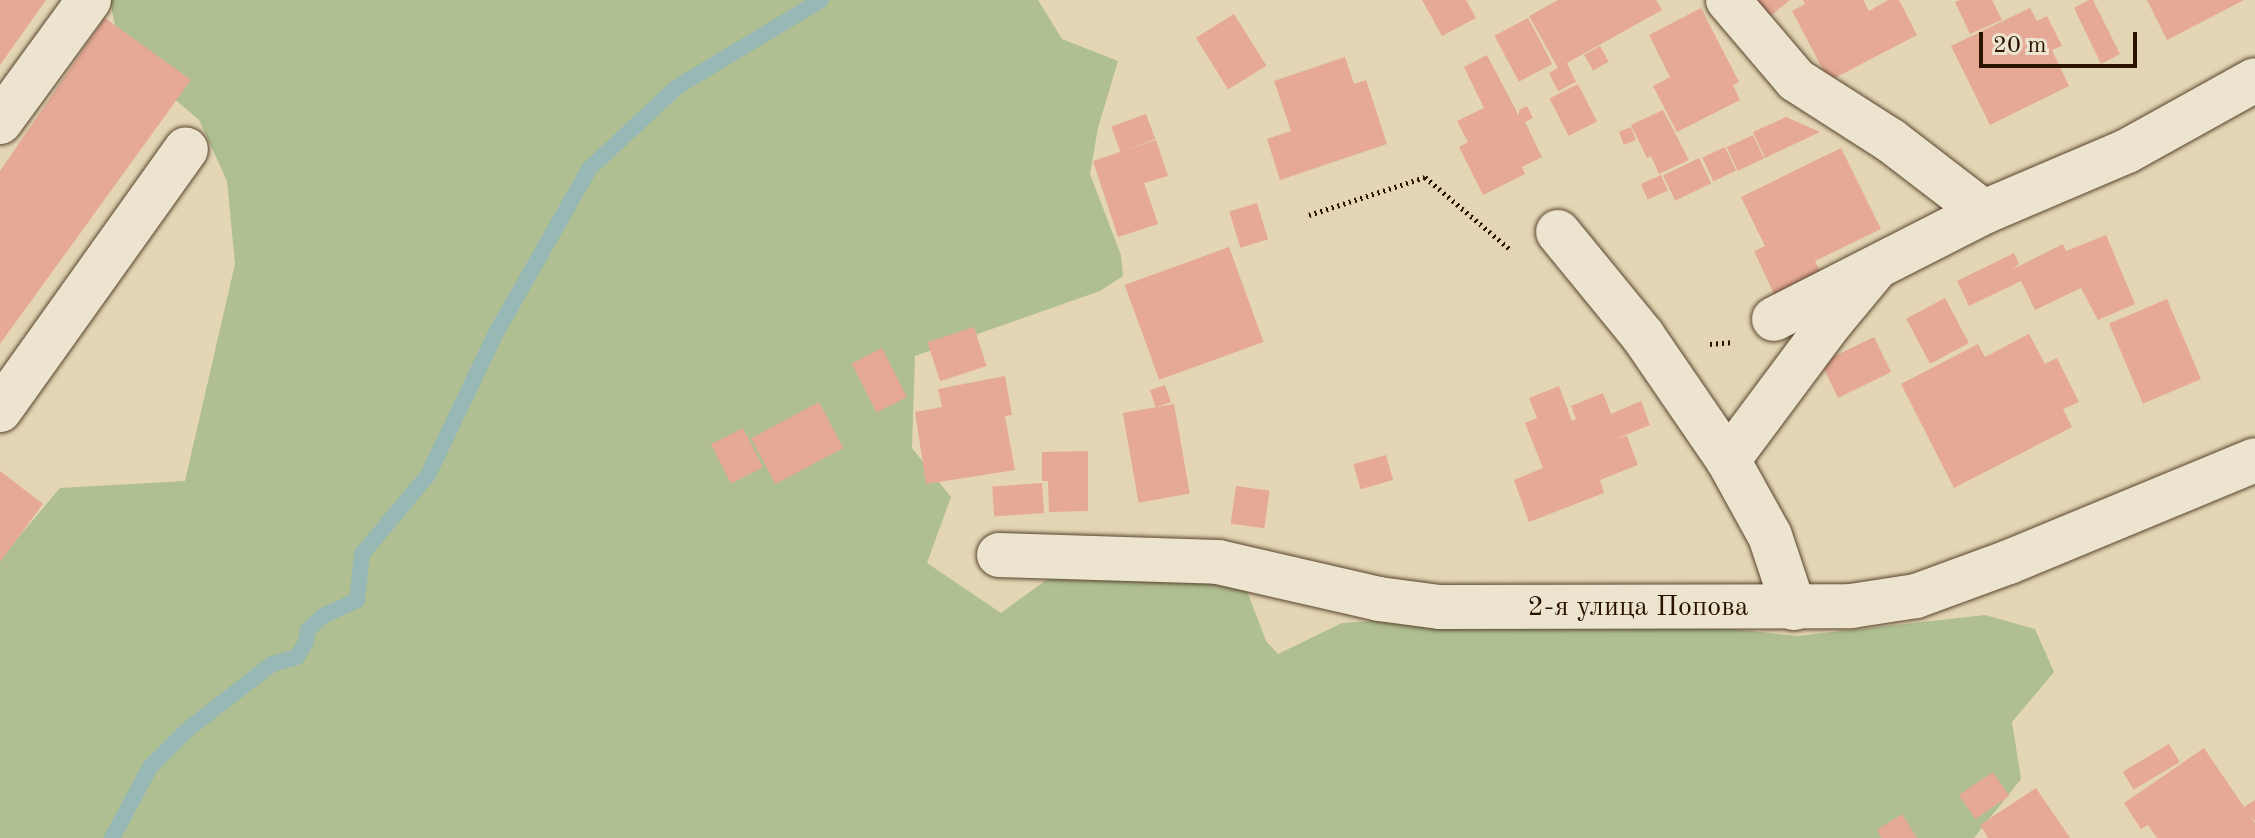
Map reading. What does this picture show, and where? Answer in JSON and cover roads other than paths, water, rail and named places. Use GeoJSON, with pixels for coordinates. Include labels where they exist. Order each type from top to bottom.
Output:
{"type":"FeatureCollection","features":[{"type":"Feature","properties":{"kind":"street"},"geometry":{"type":"LineString","coordinates":[[0,122],[89,0]]}},
{"type":"Feature","properties":{"kind":"street"},"geometry":{"type":"LineString","coordinates":[[1728,0],[1796,80],[1890,140],[1984,212]]}},
{"type":"Feature","properties":{"kind":"street"},"geometry":{"type":"LineString","coordinates":[[1774,319],[1984,212],[2127,151],[2255,80]]}},
{"type":"Feature","properties":{"kind":"street"},"geometry":{"type":"LineString","coordinates":[[0,410],[186,149]]}},
{"type":"Feature","properties":{"kind":"street"},"geometry":{"type":"LineString","coordinates":[[1558,232],[1652,348],[1728,460],[1770,536],[1794,608]]}},
{"type":"Feature","properties":{"kind":"street"},"geometry":{"type":"LineString","coordinates":[[1728,460],[1831,322],[1875,269]]}},
{"type":"Feature","properties":{"kind":"street","name":"2-я улица Попова"},"geometry":{"type":"LineString","coordinates":[[999,555],[1218,562],[1379,599],[1439,607],[1851,606],[1916,596],[2009,562],[2255,460]]}},
{"type":"Feature","properties":{"kind":"waterway"},"geometry":{"type":"LineString","coordinates":[[112,838],[150,767],[187,730],[272,664],[297,657],[306,642],[308,630],[323,616],[357,600],[362,554],[428,475],[496,333],[589,169],[677,87],[821,0]]}}]}
